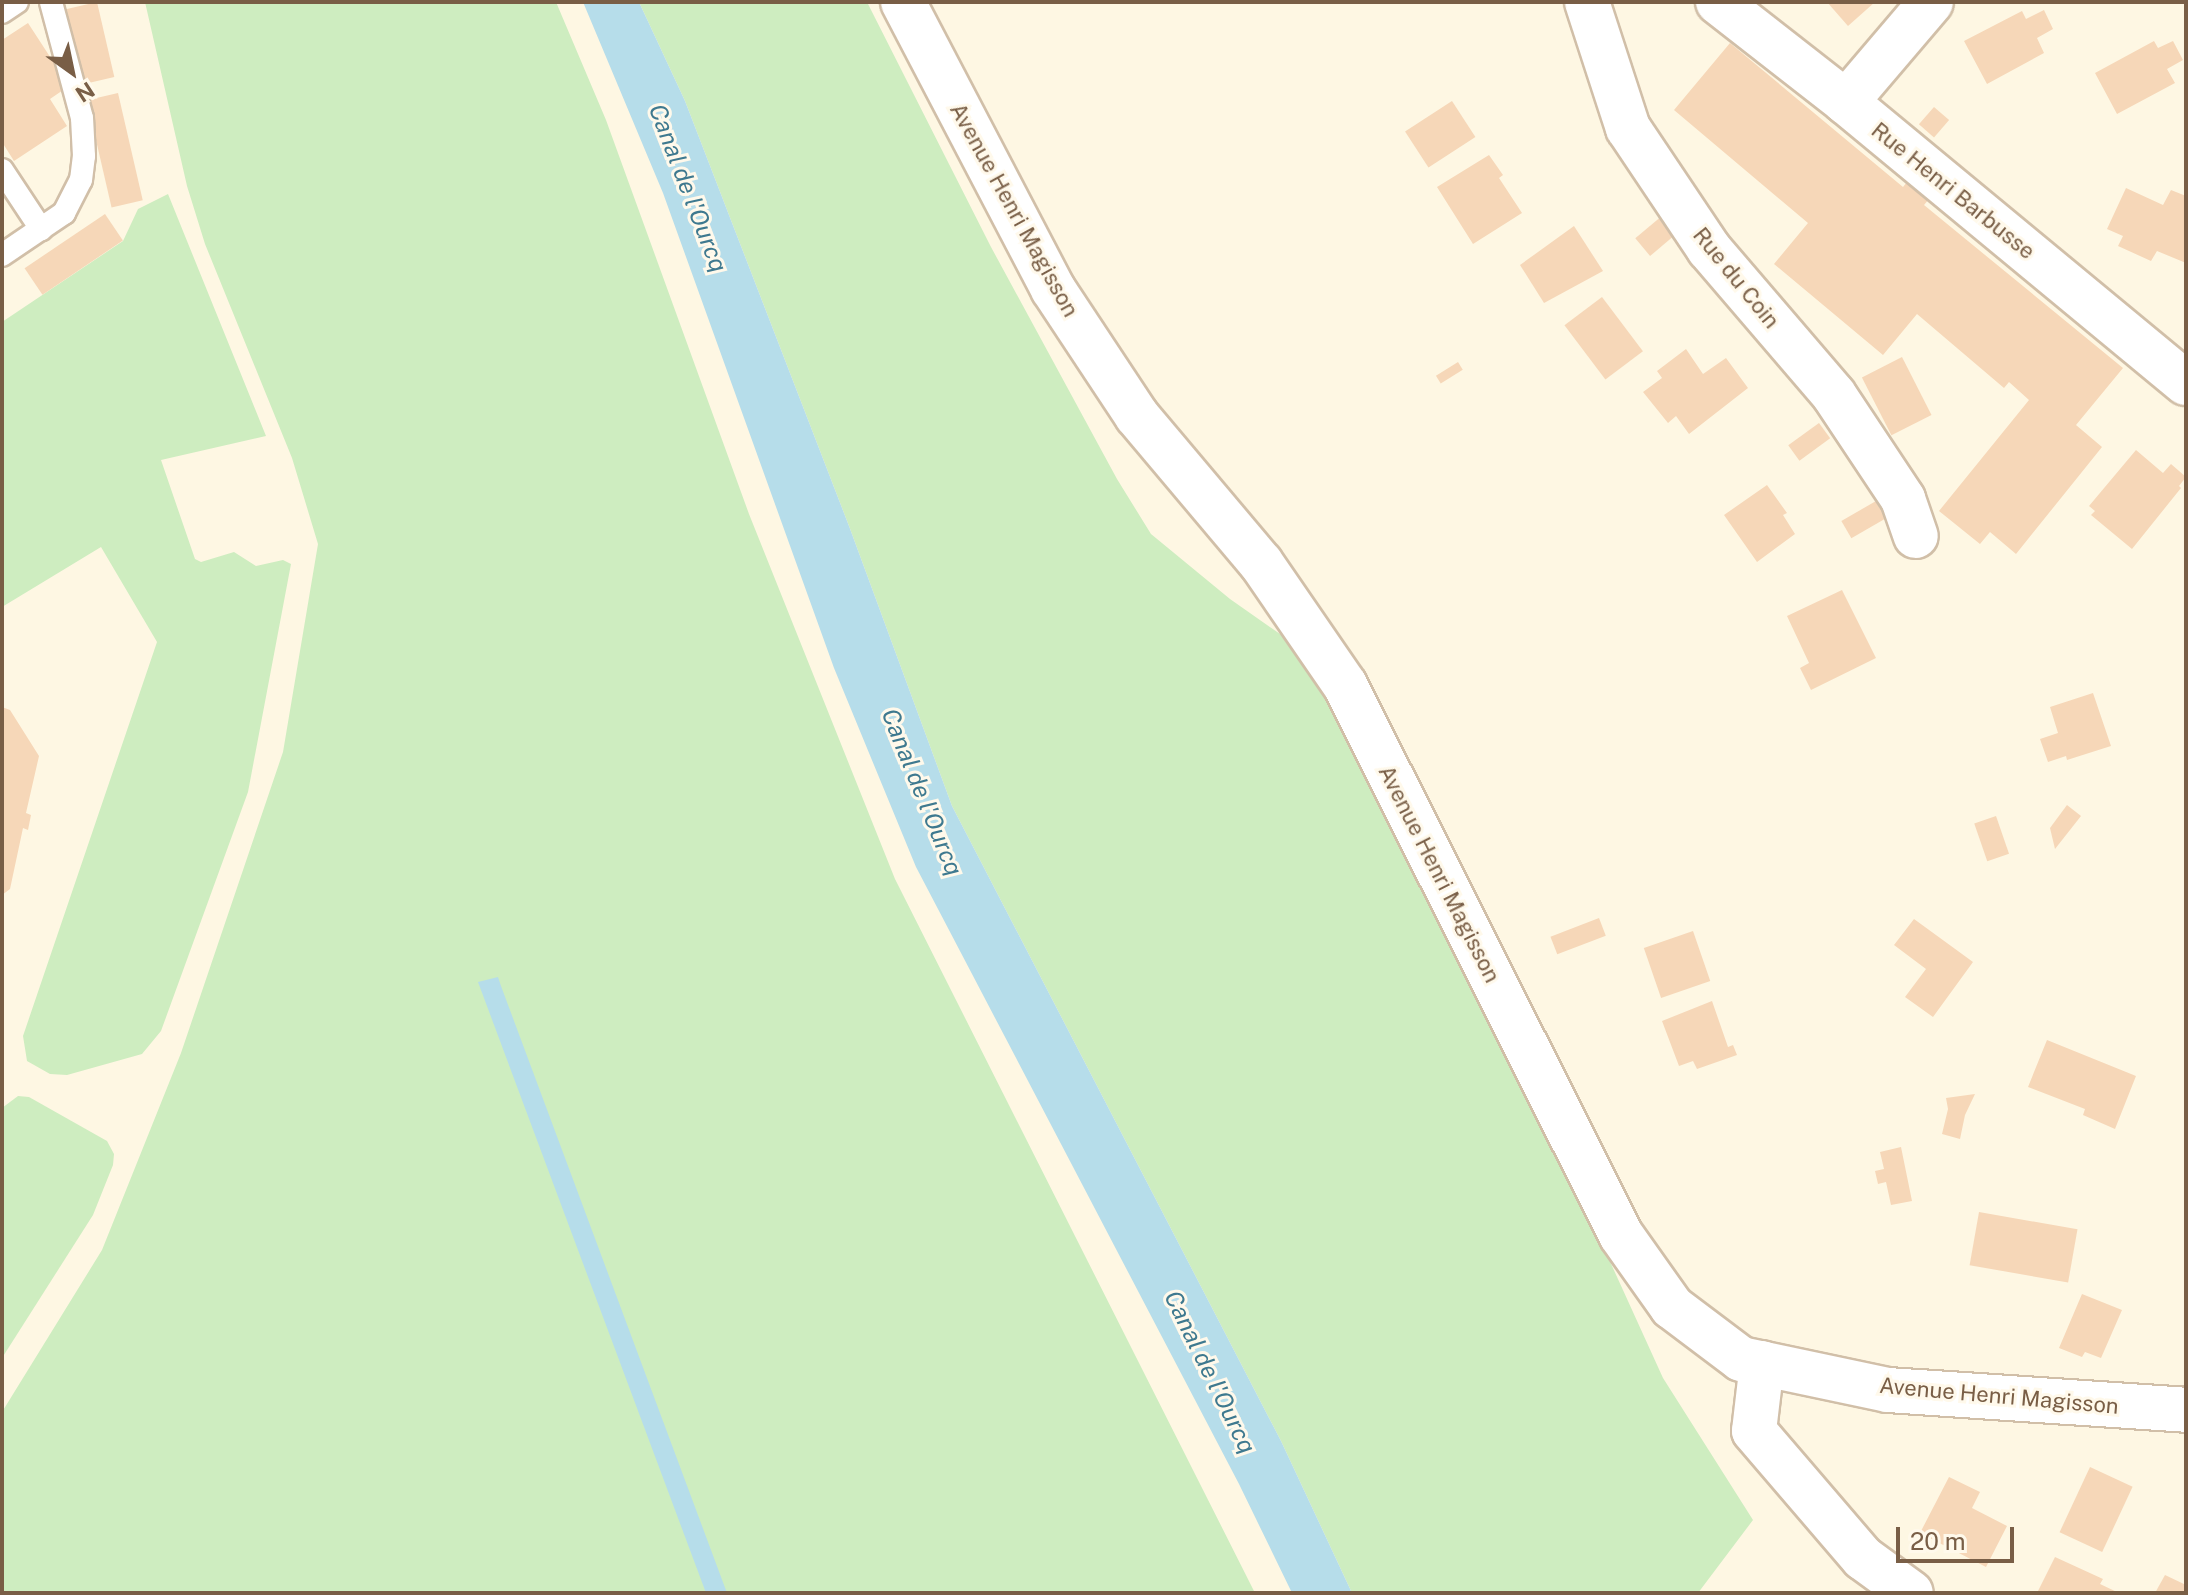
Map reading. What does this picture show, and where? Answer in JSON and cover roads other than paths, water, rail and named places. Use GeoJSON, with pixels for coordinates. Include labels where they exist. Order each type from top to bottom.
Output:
{"type":"FeatureCollection","features":[{"type":"Feature","properties":{"kind":"main road","name":"Avenue Henri Magisson"},"geometry":{"type":"LineString","coordinates":[[903,2],[1053,289],[1137,416],[1261,563],[1345,685],[1621,1235],[1672,1307],[1741,1359],[1888,1390],[2186,1410]]}},
{"type":"Feature","properties":{"kind":"main road","name":"Rue du Coin"},"geometry":{"type":"LineString","coordinates":[[1587,2],[1628,128],[1709,249],[1834,395],[1903,499],[1916,536]]}},
{"type":"Feature","properties":{"kind":"main road","name":"Rue Henri Barbusse"},"geometry":{"type":"LineString","coordinates":[[1718,2],[1846,102],[2186,383]]}},
{"type":"Feature","properties":{"kind":"main road"},"geometry":{"type":"LineString","coordinates":[[1846,102],[1931,2]]}},
{"type":"Feature","properties":{"kind":"main road"},"geometry":{"type":"LineString","coordinates":[[1762,1363],[1754,1431],[1863,1558],[1911,1593]]}},
{"type":"Feature","properties":{"kind":"lane"},"geometry":{"type":"LineString","coordinates":[[2,12],[17,2]]}},
{"type":"Feature","properties":{"kind":"lane"},"geometry":{"type":"LineString","coordinates":[[2,255],[64,213],[81,180],[84,156],[82,118],[51,2]]}},
{"type":"Feature","properties":{"kind":"lane"},"geometry":{"type":"LineString","coordinates":[[2,170],[41,229]]}},
{"type":"Feature","properties":{"kind":"water","name":"Canal de l'Ourcq"},"geometry":{"type":"Polygon","coordinates":[[[583,2],[639,2],[685,101],[849,526],[952,806],[1281,1441],[1352,1593],[1292,1593],[1239,1484],[916,867],[834,668],[663,193],[583,2]]]}},
{"type":"Feature","properties":{"kind":"water"},"geometry":{"type":"Polygon","coordinates":[[[498,977],[727,1593],[706,1593],[478,982],[498,977]]]}}]}
